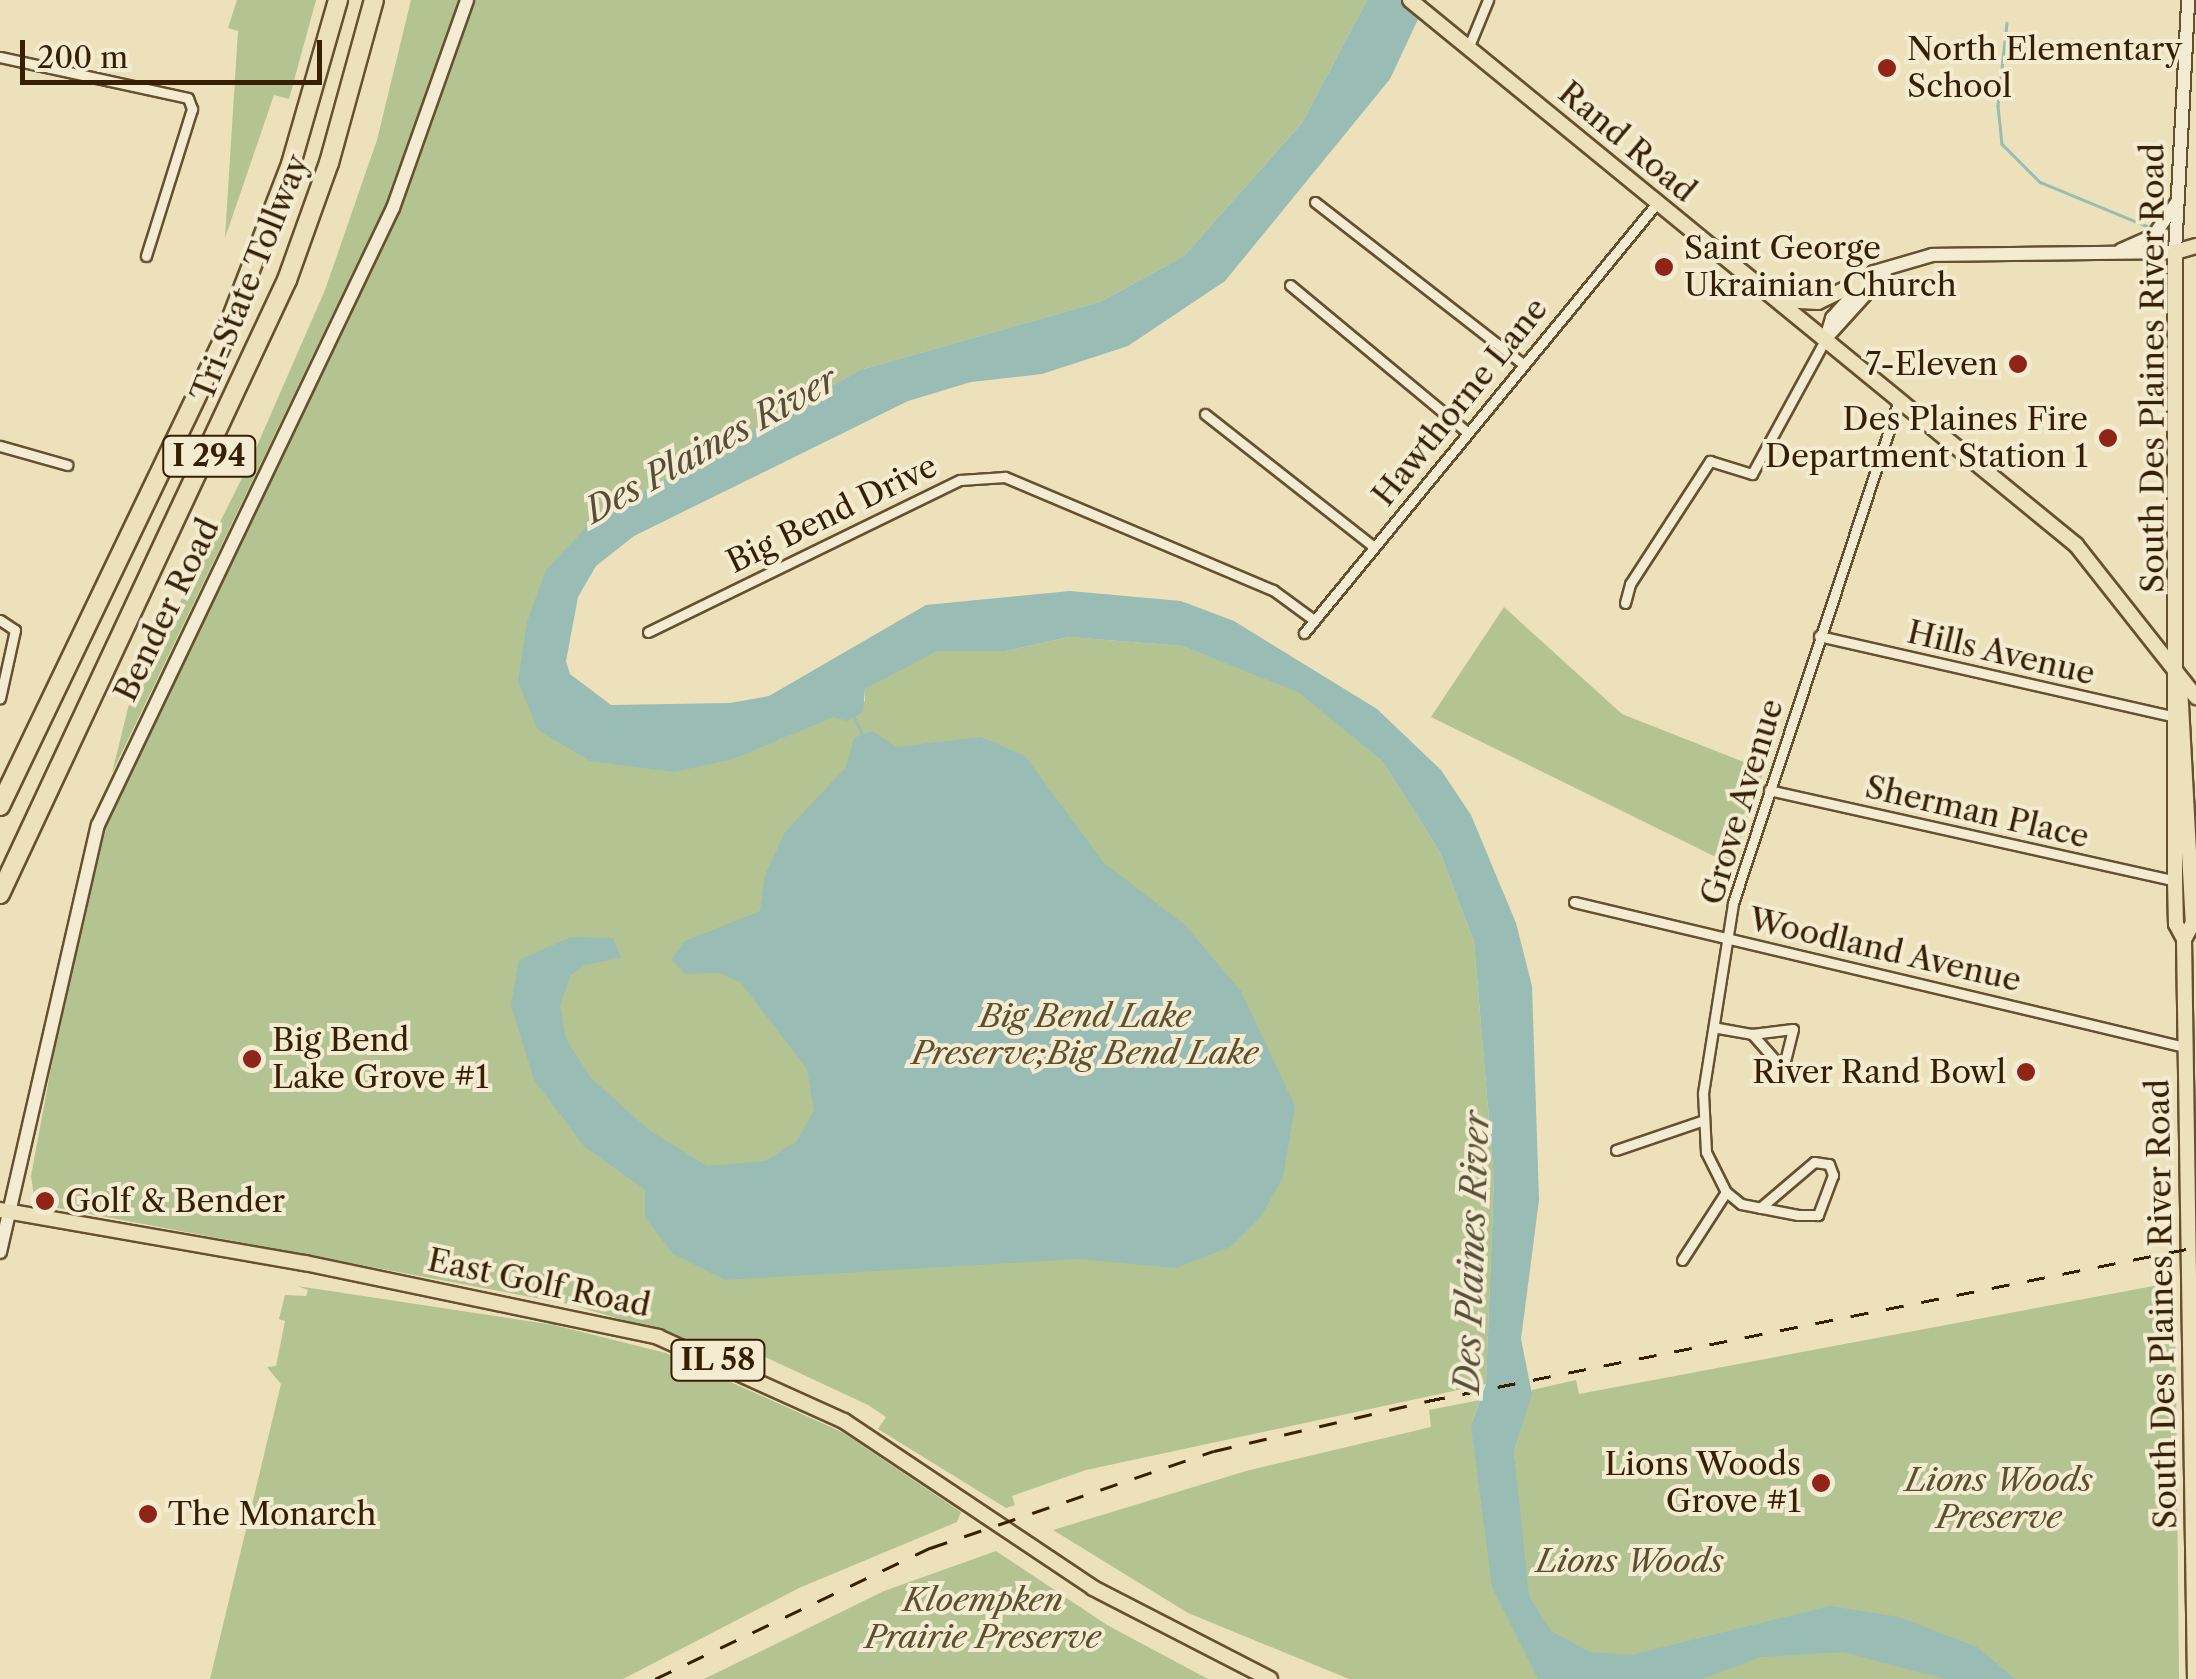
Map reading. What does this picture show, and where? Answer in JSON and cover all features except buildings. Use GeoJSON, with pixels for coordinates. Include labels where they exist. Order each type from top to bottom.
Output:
{"type":"FeatureCollection","features":[{"type":"Feature","properties":{"kind":"highway","name":"Tri-State Tollway"},"geometry":{"type":"LineString","coordinates":[[0,806],[222,343],[291,164],[338,0]]}},
{"type":"Feature","properties":{"kind":"highway","name":"Tri-State Tollway"},"geometry":{"type":"LineString","coordinates":[[0,894],[287,280],[329,164],[374,0]]}},
{"type":"Feature","properties":{"kind":"main road","name":"Rand Road"},"geometry":{"type":"LineString","coordinates":[[1410,0],[1657,204],[1900,397],[2076,545],[2196,697]]}},
{"type":"Feature","properties":{"kind":"main road"},"geometry":{"type":"LineString","coordinates":[[2175,252],[2196,246]]}},
{"type":"Feature","properties":{"kind":"main road"},"geometry":{"type":"LineString","coordinates":[[2175,252],[2196,259]]}},
{"type":"Feature","properties":{"kind":"main road","name":"South Des Plaines River Road"},"geometry":{"type":"LineString","coordinates":[[2175,252],[2178,676],[2191,758],[2193,923],[2184,939]]}},
{"type":"Feature","properties":{"kind":"main road"},"geometry":{"type":"LineString","coordinates":[[1778,300],[1818,302],[1864,280]]}},
{"type":"Feature","properties":{"kind":"main road","name":"South Des Plaines River Road"},"geometry":{"type":"LineString","coordinates":[[2178,676],[2172,716],[2174,881],[2176,924],[2184,939],[2196,1679]]}},
{"type":"Feature","properties":{"kind":"main road","name":"East Golf Road"},"geometry":{"type":"LineString","coordinates":[[5,1211],[305,1262],[658,1337],[844,1421],[1093,1588],[1270,1679]]}},
{"type":"Feature","properties":{"kind":"street","name":"Bender Road"},"geometry":{"type":"LineString","coordinates":[[0,1252],[5,1211],[98,825],[393,208],[467,0]]}},
{"type":"Feature","properties":{"kind":"street"},"geometry":{"type":"LineString","coordinates":[[1469,46],[1488,0]]}},
{"type":"Feature","properties":{"kind":"street","name":"South Des Plaines River Road"},"geometry":{"type":"LineString","coordinates":[[2175,252],[2188,0]]}},
{"type":"Feature","properties":{"kind":"street"},"geometry":{"type":"LineString","coordinates":[[0,56],[188,98],[192,110],[146,256]]}},
{"type":"Feature","properties":{"kind":"street"},"geometry":{"type":"LineString","coordinates":[[2110,253],[2154,234],[2178,201]]}},
{"type":"Feature","properties":{"kind":"street"},"geometry":{"type":"LineString","coordinates":[[1315,202],[1522,363]]}},
{"type":"Feature","properties":{"kind":"street","name":"Hawthorne Lane"},"geometry":{"type":"LineString","coordinates":[[1304,632],[1657,204]]}},
{"type":"Feature","properties":{"kind":"street"},"geometry":{"type":"LineString","coordinates":[[1625,604],[1630,584],[1710,461],[1752,474],[1826,338],[1832,318],[1864,280],[1932,256],[2175,252]]}},
{"type":"Feature","properties":{"kind":"street"},"geometry":{"type":"LineString","coordinates":[[1826,338],[1885,273]]}},
{"type":"Feature","properties":{"kind":"street"},"geometry":{"type":"LineString","coordinates":[[1290,285],[1467,432]]}},
{"type":"Feature","properties":{"kind":"street","name":"Grove Avenue"},"geometry":{"type":"LineString","coordinates":[[1726,1192],[1706,1152],[1701,1120],[1731,940],[1733,902],[1900,397]]}},
{"type":"Feature","properties":{"kind":"street"},"geometry":{"type":"LineString","coordinates":[[1205,414],[1374,548]]}},
{"type":"Feature","properties":{"kind":"street"},"geometry":{"type":"LineString","coordinates":[[0,446],[67,465]]}},
{"type":"Feature","properties":{"kind":"street","name":"Big Bend Drive"},"geometry":{"type":"LineString","coordinates":[[648,632],[960,480],[1005,477],[1273,590],[1314,620]]}},
{"type":"Feature","properties":{"kind":"street"},"geometry":{"type":"LineString","coordinates":[[0,620],[15,630],[0,698]]}},
{"type":"Feature","properties":{"kind":"street","name":"Hills Avenue"},"geometry":{"type":"LineString","coordinates":[[1819,636],[2172,716]]}},
{"type":"Feature","properties":{"kind":"street","name":"Sherman Place"},"geometry":{"type":"LineString","coordinates":[[1769,790],[2174,881]]}},
{"type":"Feature","properties":{"kind":"street","name":"Woodland Avenue"},"geometry":{"type":"LineString","coordinates":[[1574,902],[2186,1047]]}},
{"type":"Feature","properties":{"kind":"street"},"geometry":{"type":"LineString","coordinates":[[1718,1028],[1752,1034],[1793,1029],[1782,1070],[1752,1034]]}},
{"type":"Feature","properties":{"kind":"street"},"geometry":{"type":"LineString","coordinates":[[1616,1150],[1701,1120]]}},
{"type":"Feature","properties":{"kind":"street"},"geometry":{"type":"LineString","coordinates":[[1682,1260],[1726,1192],[1760,1208],[1818,1216],[1832,1168],[1814,1162],[1760,1208]]}},
{"type":"Feature","properties":{"kind":"green space"},"geometry":{"type":"Polygon","coordinates":[[[237,0],[316,0],[289,99],[274,95],[225,238],[238,31],[228,28],[237,0]]]}},
{"type":"Feature","properties":{"kind":"green space"},"geometry":{"type":"Polygon","coordinates":[[[411,0],[460,0],[406,161],[112,773],[129,704],[250,462],[325,290],[377,140],[411,0]]]}},
{"type":"Feature","properties":{"kind":"green space","name":"Big Bend Lake Preserve;Big Bend Lake"},"geometry":{"type":"Polygon","coordinates":[[[475,0],[1367,0],[1302,123],[1184,256],[1100,302],[860,370],[596,517],[538,730],[779,740],[865,701],[865,689],[937,651],[1006,651],[1069,637],[1182,646],[1298,691],[1383,762],[1440,852],[1474,942],[1494,1179],[1486,1384],[1086,1470],[1012,1496],[1015,1505],[1006,1508],[878,1429],[886,1417],[868,1405],[733,1342],[709,1346],[573,1305],[48,1206],[34,1196],[31,1176],[71,960],[104,826],[405,197],[475,0]]]}},
{"type":"Feature","properties":{"kind":"green space"},"geometry":{"type":"Polygon","coordinates":[[[1504,607],[1622,714],[1764,770],[1732,865],[1431,717],[1504,607]]]}},
{"type":"Feature","properties":{"kind":"green space","name":"Lions Woods Preserve"},"geometry":{"type":"Polygon","coordinates":[[[2175,1282],[2179,1679],[1349,1679],[1188,1613],[1053,1530],[1246,1471],[1431,1427],[1429,1410],[1480,1400],[1471,1425],[1524,1574],[1514,1451],[1532,1390],[1576,1380],[1579,1394],[2175,1282]]]}},
{"type":"Feature","properties":{"kind":"green space"},"geometry":{"type":"Polygon","coordinates":[[[297,1286],[554,1325],[666,1353],[842,1432],[961,1512],[957,1522],[799,1588],[623,1679],[210,1679],[281,1384],[267,1367],[276,1366],[285,1321],[279,1319],[285,1295],[306,1296],[308,1290],[297,1286]]]}},
{"type":"Feature","properties":{"kind":"green space","name":"Kloempken Prairie Preserve"},"geometry":{"type":"Polygon","coordinates":[[[996,1551],[1107,1625],[1208,1679],[704,1679],[884,1591],[996,1551]]]}},
{"type":"Feature","properties":{"kind":"water"},"geometry":{"type":"Polygon","coordinates":[[[1367,0],[1427,0],[1390,79],[1225,281],[1128,346],[1042,374],[971,382],[908,401],[634,536],[596,566],[578,597],[566,661],[570,674],[611,705],[730,703],[769,696],[926,605],[1070,591],[1181,601],[1234,621],[1377,709],[1441,770],[1471,815],[1516,923],[1532,986],[1539,1200],[1521,1339],[1532,1394],[1514,1451],[1529,1596],[1551,1631],[1590,1652],[1631,1655],[1830,1606],[1899,1617],[1977,1647],[2015,1679],[1945,1679],[1843,1652],[1760,1657],[1702,1679],[1538,1679],[1492,1587],[1471,1425],[1486,1384],[1494,1179],[1474,942],[1440,852],[1383,762],[1298,692],[1182,646],[1069,637],[1006,651],[937,651],[865,689],[863,712],[847,721],[834,717],[733,759],[674,772],[590,761],[538,730],[518,682],[527,622],[546,570],[596,517],[860,370],[1100,302],[1184,256],[1302,123],[1367,0]]]}},
{"type":"Feature","properties":{"kind":"water"},"geometry":{"type":"Polygon","coordinates":[[[872,731],[896,747],[981,737],[1025,756],[1104,863],[1185,925],[1241,991],[1295,1106],[1283,1177],[1261,1217],[1230,1247],[1176,1268],[1078,1259],[725,1280],[673,1254],[645,1217],[645,1190],[584,1146],[534,1080],[511,1005],[519,960],[571,937],[613,938],[621,958],[585,965],[571,975],[560,1005],[566,1039],[591,1078],[649,1130],[707,1166],[765,1161],[796,1142],[814,1111],[807,1069],[741,983],[720,973],[685,974],[671,959],[685,941],[760,911],[765,875],[785,832],[846,767],[854,738],[872,731]]]}},
{"type":"Feature","properties":{"kind":"waterway"},"geometry":{"type":"LineString","coordinates":[[2007,23],[1998,106],[2002,144],[2040,182],[2147,226]]}},
{"type":"Feature","properties":{"kind":"waterway"},"geometry":{"type":"LineString","coordinates":[[855,718],[863,735]]}},
{"type":"Feature","properties":{"kind":"railway"},"geometry":{"type":"LineString","coordinates":[[655,1679],[930,1548],[1214,1451],[1427,1401],[2196,1247]]}},
{"type":"Feature","properties":{"kind":"place","name":"North Elementary School"},"geometry":{"type":"Point","coordinates":[1887,68]}},
{"type":"Feature","properties":{"kind":"place","name":"Saint George Ukrainian Church"},"geometry":{"type":"Point","coordinates":[1664,267]}},
{"type":"Feature","properties":{"kind":"place","name":"7-Eleven"},"geometry":{"type":"Point","coordinates":[2018,364]}},
{"type":"Feature","properties":{"kind":"place","name":"Des Plaines Fire Department Station 1"},"geometry":{"type":"Point","coordinates":[2108,438]}},
{"type":"Feature","properties":{"kind":"place","name":"Big Bend Lake Grove #1"},"geometry":{"type":"Point","coordinates":[252,1059]}},
{"type":"Feature","properties":{"kind":"place","name":"River Rand Bowl"},"geometry":{"type":"Point","coordinates":[2026,1072]}},
{"type":"Feature","properties":{"kind":"place","name":"Golf & Bender"},"geometry":{"type":"Point","coordinates":[45,1201]}},
{"type":"Feature","properties":{"kind":"place","name":"Lions Woods Grove #1"},"geometry":{"type":"Point","coordinates":[1821,1483]}},
{"type":"Feature","properties":{"kind":"place","name":"The Monarch"},"geometry":{"type":"Point","coordinates":[148,1514]}},
{"type":"Feature","properties":{"kind":"water label","name":"Des Plaines River"},"geometry":{"type":"Point","coordinates":[711,445]}},
{"type":"Feature","properties":{"kind":"water label","name":"Des Plaines River"},"geometry":{"type":"Point","coordinates":[1472,1252]}},
{"type":"Feature","properties":{"kind":"park label","name":"Lions Woods"},"geometry":{"type":"Point","coordinates":[1630,1561]}}]}
